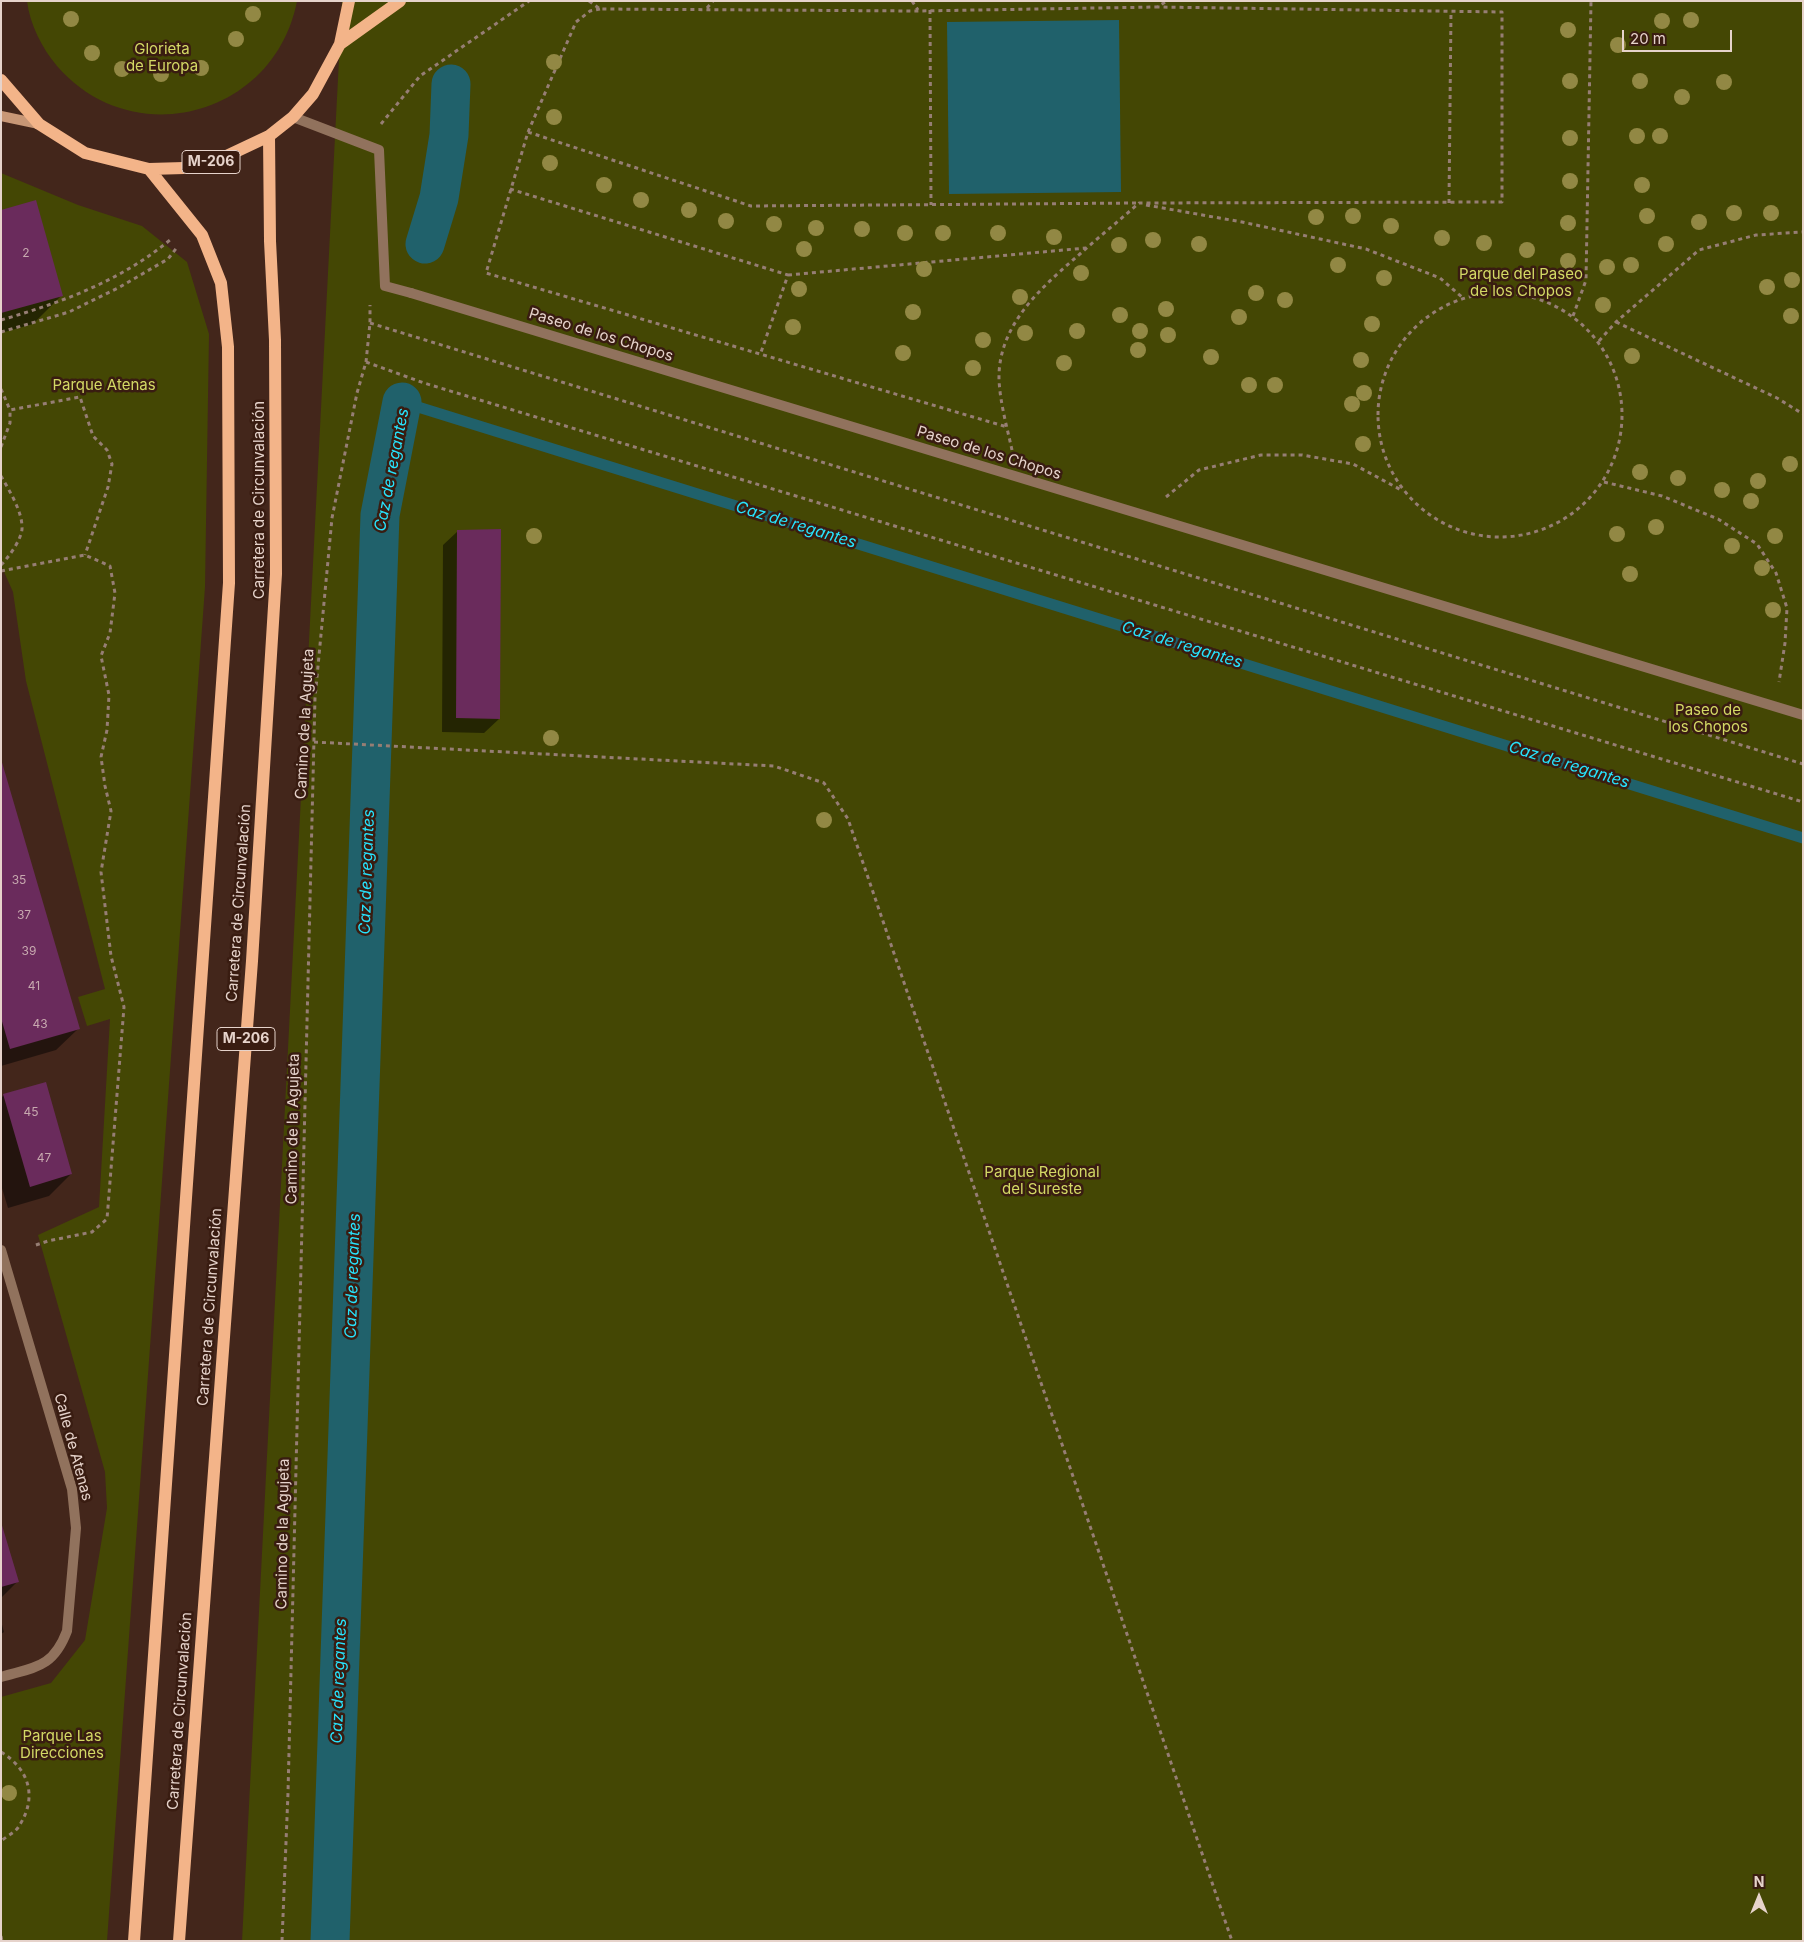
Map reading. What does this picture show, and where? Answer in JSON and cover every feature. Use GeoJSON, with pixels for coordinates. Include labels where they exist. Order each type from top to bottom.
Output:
{"type":"FeatureCollection","features":[{"type":"Feature","properties":{"kind":"main road","name":"M-206"},"geometry":{"type":"LineString","coordinates":[[1,80],[39,124],[85,153],[148,169],[184,168],[216,161],[269,136],[293,117],[313,94],[340,44],[349,1]]}},
{"type":"Feature","properties":{"kind":"main road","name":"M-206"},"geometry":{"type":"LineString","coordinates":[[340,44],[400,1]]}},
{"type":"Feature","properties":{"kind":"main road","name":"Carretera de Circunvalación"},"geometry":{"type":"LineString","coordinates":[[179,1941],[252,961],[276,574],[275,340],[270,242],[269,136]]}},
{"type":"Feature","properties":{"kind":"main road","name":"Carretera de Circunvalación"},"geometry":{"type":"LineString","coordinates":[[134,1941],[229,583],[228,346],[221,283],[202,235],[148,169]]}},
{"type":"Feature","properties":{"kind":"street"},"geometry":{"type":"LineString","coordinates":[[1,116],[39,124]]}},
{"type":"Feature","properties":{"kind":"street","name":"Paseo de los Chopos"},"geometry":{"type":"LineString","coordinates":[[293,117],[380,150],[385,286],[1803,715]]}},
{"type":"Feature","properties":{"kind":"street","name":"Calle de Atenas"},"geometry":{"type":"LineString","coordinates":[[1,1250],[72,1489],[76,1528],[67,1631],[63,1643],[56,1655],[44,1665],[1,1677]]}},
{"type":"Feature","properties":{"kind":"path"},"geometry":{"type":"LineString","coordinates":[[364,145],[420,76],[529,1]]}},
{"type":"Feature","properties":{"kind":"path"},"geometry":{"type":"LineString","coordinates":[[589,1],[600,9]]}},
{"type":"Feature","properties":{"kind":"path"},"geometry":{"type":"LineString","coordinates":[[707,9],[713,1]]}},
{"type":"Feature","properties":{"kind":"path"},"geometry":{"type":"LineString","coordinates":[[912,1],[918,10]]}},
{"type":"Feature","properties":{"kind":"path"},"geometry":{"type":"LineString","coordinates":[[1157,8],[1167,1]]}},
{"type":"Feature","properties":{"kind":"path"},"geometry":{"type":"LineString","coordinates":[[1573,316],[1586,280],[1591,1]]}},
{"type":"Feature","properties":{"kind":"path"},"geometry":{"type":"LineString","coordinates":[[528,132],[751,206],[1502,202],[1502,12],[1157,8],[930,10],[600,9],[590,10],[576,22],[528,132],[486,273],[1007,427]]}},
{"type":"Feature","properties":{"kind":"path"},"geometry":{"type":"LineString","coordinates":[[930,10],[932,205]]}},
{"type":"Feature","properties":{"kind":"path"},"geometry":{"type":"LineString","coordinates":[[1449,203],[1451,11]]}},
{"type":"Feature","properties":{"kind":"path"},"geometry":{"type":"LineString","coordinates":[[510,189],[788,275],[1087,248]]}},
{"type":"Feature","properties":{"kind":"path"},"geometry":{"type":"LineString","coordinates":[[1139,203],[1242,222],[1366,249],[1440,278],[1463,298]]}},
{"type":"Feature","properties":{"kind":"path"},"geometry":{"type":"LineString","coordinates":[[1018,477],[999,378],[1005,342],[1027,305],[1047,282],[1139,203]]}},
{"type":"Feature","properties":{"kind":"path"},"geometry":{"type":"LineString","coordinates":[[1598,341],[1616,322],[1700,250],[1756,235],[1803,232]]}},
{"type":"Feature","properties":{"kind":"path"},"geometry":{"type":"LineString","coordinates":[[1,320],[48,307],[84,292],[147,259],[170,240]]}},
{"type":"Feature","properties":{"kind":"path"},"geometry":{"type":"LineString","coordinates":[[1,332],[69,312],[118,288],[168,259],[178,245]]}},
{"type":"Feature","properties":{"kind":"path"},"geometry":{"type":"LineString","coordinates":[[760,355],[788,275]]}},
{"type":"Feature","properties":{"kind":"path"},"geometry":{"type":"LineString","coordinates":[[1492,293],[1520,294],[1548,302],[1573,316],[1598,341],[1616,374],[1623,411],[1619,448],[1604,482],[1582,507],[1554,525],[1522,536],[1490,538],[1457,530],[1428,514],[1404,491],[1387,462],[1378,429],[1379,396],[1389,363],[1407,335],[1432,313],[1463,298],[1492,293]]}},
{"type":"Feature","properties":{"kind":"path","name":"Camino de la Agujeta"},"geometry":{"type":"LineString","coordinates":[[282,1941],[288,1793],[315,698],[332,518],[357,393],[366,362],[370,304]]}},
{"type":"Feature","properties":{"kind":"path"},"geometry":{"type":"LineString","coordinates":[[1616,322],[1777,398],[1803,414]]}},
{"type":"Feature","properties":{"kind":"path"},"geometry":{"type":"LineString","coordinates":[[370,323],[1803,764]]}},
{"type":"Feature","properties":{"kind":"path"},"geometry":{"type":"LineString","coordinates":[[366,362],[424,383],[1803,802]]}},
{"type":"Feature","properties":{"kind":"path"},"geometry":{"type":"LineString","coordinates":[[1,389],[10,410],[10,423],[1,447]]}},
{"type":"Feature","properties":{"kind":"path"},"geometry":{"type":"LineString","coordinates":[[10,410],[80,397],[93,436],[107,450],[112,464],[108,487],[85,555]]}},
{"type":"Feature","properties":{"kind":"path"},"geometry":{"type":"LineString","coordinates":[[1145,515],[1199,470],[1260,455],[1302,455],[1353,464],[1404,491]]}},
{"type":"Feature","properties":{"kind":"path"},"geometry":{"type":"LineString","coordinates":[[1,476],[15,501],[23,528],[10,556],[1,565]]}},
{"type":"Feature","properties":{"kind":"path"},"geometry":{"type":"LineString","coordinates":[[1604,482],[1662,496],[1718,519],[1757,544],[1776,572],[1787,608],[1785,643],[1775,707]]}},
{"type":"Feature","properties":{"kind":"path"},"geometry":{"type":"LineString","coordinates":[[1,571],[85,555],[110,566],[115,593],[110,633],[101,656],[109,695],[107,730],[101,757],[111,812],[101,872],[111,956],[124,1007],[107,1219],[92,1232],[33,1246]]}},
{"type":"Feature","properties":{"kind":"path"},"geometry":{"type":"LineString","coordinates":[[314,742],[774,766],[824,783],[848,819],[1232,1941]]}},
{"type":"Feature","properties":{"kind":"path"},"geometry":{"type":"LineString","coordinates":[[1,1752],[12,1758],[26,1774],[30,1802],[19,1827],[1,1841]]}},
{"type":"Feature","properties":{"kind":"path"},"geometry":{"type":"LineString","coordinates":[[1,1936],[2,1941]]}},
{"type":"Feature","properties":{"kind":"green space","name":"Glorieta de Europa"},"geometry":{"type":"Polygon","coordinates":[[[27,1],[297,1],[283,40],[261,72],[231,95],[197,110],[161,114],[123,109],[88,93],[57,66],[46,52],[34,27],[27,1]]]}},
{"type":"Feature","properties":{"kind":"green space","name":"Parque Regional del Sureste"},"geometry":{"type":"Polygon","coordinates":[[[342,1],[1803,1],[1803,1941],[242,1941],[342,1]]]}},
{"type":"Feature","properties":{"kind":"green space","name":"Parque Atenas"},"geometry":{"type":"Polygon","coordinates":[[[1,173],[78,205],[142,226],[187,262],[209,334],[205,587],[107,1941],[1,1941],[1,1697],[51,1683],[85,1640],[107,1508],[105,1472],[38,1235],[99,1207],[110,1019],[87,1026],[78,997],[105,989],[26,681],[13,592],[1,565],[1,173]]]}},
{"type":"Feature","properties":{"kind":"water"},"geometry":{"type":"Polygon","coordinates":[[[1119,20],[1121,192],[949,194],[947,22],[1119,20]]]}},
{"type":"Feature","properties":{"kind":"building"},"geometry":{"type":"Polygon","coordinates":[[[36,200],[63,296],[1,313],[1,210],[36,200]]]}},
{"type":"Feature","properties":{"kind":"building"},"geometry":{"type":"Polygon","coordinates":[[[501,529],[500,719],[456,718],[457,530],[501,529]]]}},
{"type":"Feature","properties":{"kind":"building"},"geometry":{"type":"Polygon","coordinates":[[[1,759],[80,1029],[10,1049],[1,1018],[1,759]]]}},
{"type":"Feature","properties":{"kind":"building"},"geometry":{"type":"Polygon","coordinates":[[[46,1082],[72,1174],[30,1187],[3,1094],[46,1082]]]}},
{"type":"Feature","properties":{"kind":"building"},"geometry":{"type":"Polygon","coordinates":[[[1,1522],[19,1582],[1,1587],[1,1522]]]}},
{"type":"Feature","properties":{"kind":"waterway"},"geometry":{"type":"LineString","coordinates":[[425,244],[439,198],[449,135],[451,84]]}},
{"type":"Feature","properties":{"kind":"waterway","name":"Caz de regantes"},"geometry":{"type":"LineString","coordinates":[[402,402],[1803,838]]}},
{"type":"Feature","properties":{"kind":"waterway","name":"Caz de regantes"},"geometry":{"type":"LineString","coordinates":[[330,1941],[380,515],[402,402]]}},
{"type":"Feature","properties":{"kind":"park label","name":"Parque del Paseo de los Chopos"},"geometry":{"type":"Point","coordinates":[1521,282]}},
{"type":"Feature","properties":{"kind":"park label","name":"Parque Las Direcciones"},"geometry":{"type":"Point","coordinates":[62,1744]}}]}
